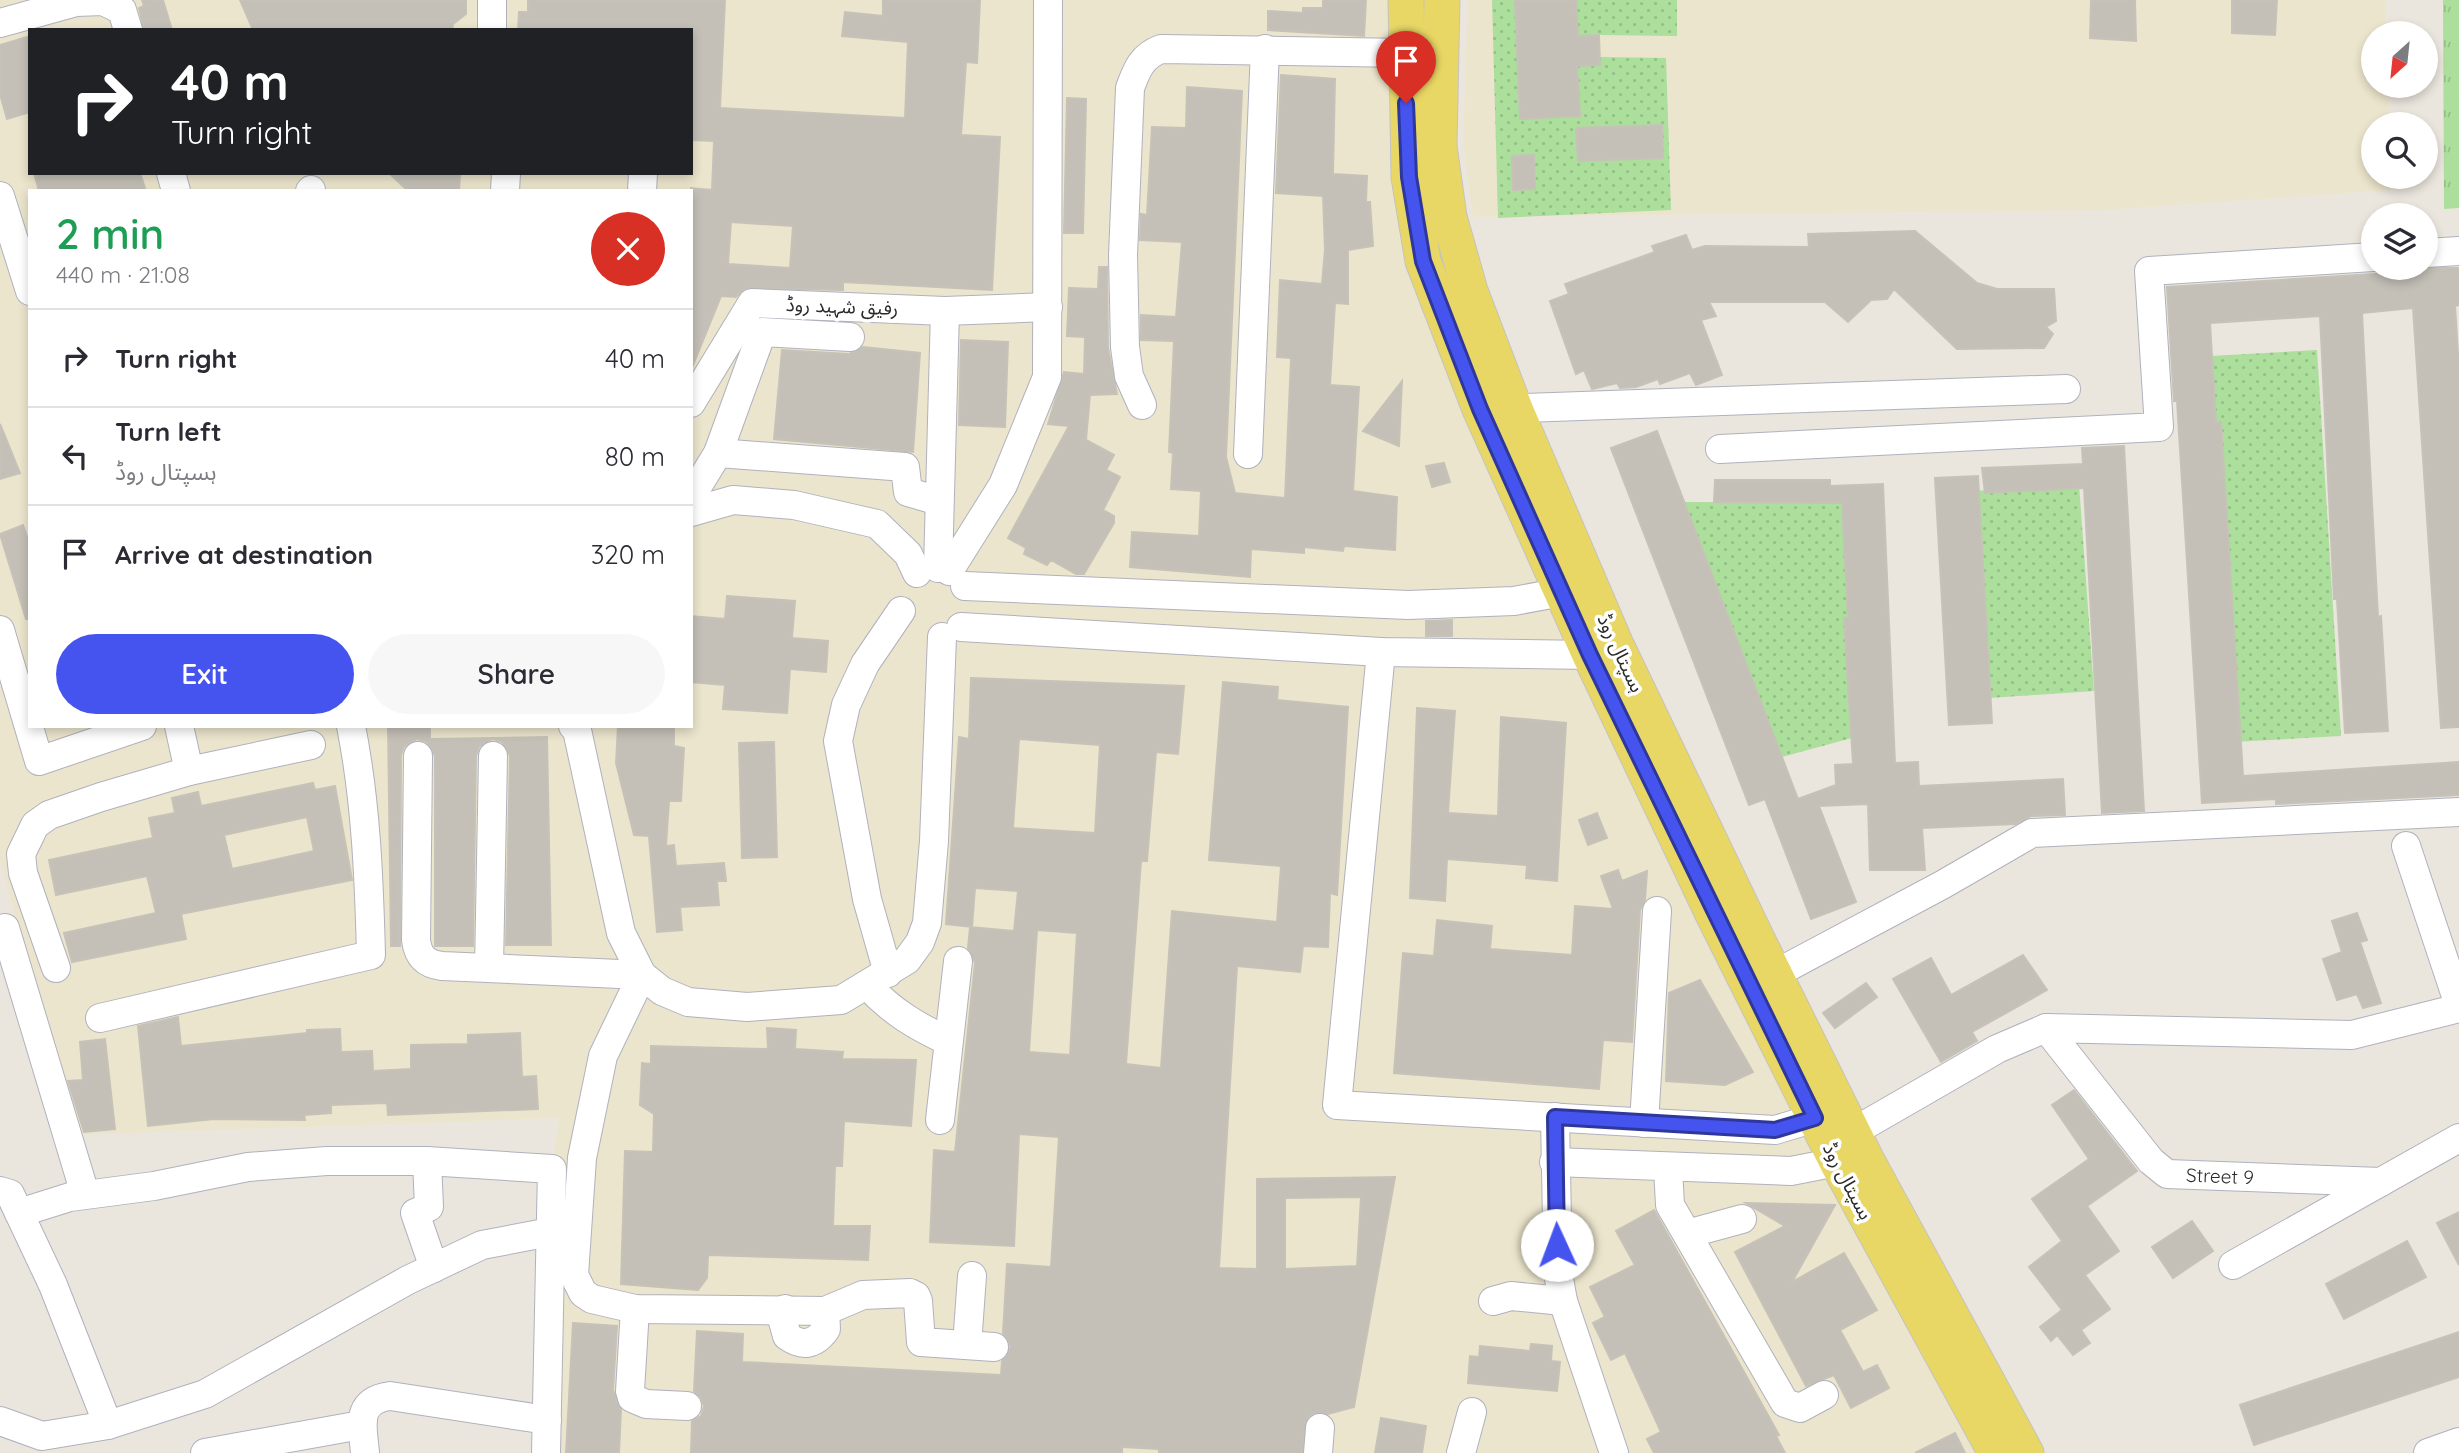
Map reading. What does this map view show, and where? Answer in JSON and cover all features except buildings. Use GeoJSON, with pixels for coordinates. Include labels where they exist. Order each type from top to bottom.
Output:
{"type":"FeatureCollection","features":[{"type":"Feature","properties":{"kind":"main road","name":"ہسپتال روڈ"},"geometry":{"type":"LineString","coordinates":[[1406,0],[1409,177],[1423,261],[1480,409],[1590,655],[1815,1118],[1845,1147],[2026,1453]]}},
{"type":"Feature","properties":{"kind":"main road","name":"ہسپتال روڈ"},"geometry":{"type":"LineString","coordinates":[[1442,0],[1439,146],[1449,217],[1470,291],[1515,409],[1616,645],[1774,974],[1845,1147],[1996,1453]]}},
{"type":"Feature","properties":{"kind":"street"},"geometry":{"type":"LineString","coordinates":[[492,0],[492,28]]}},
{"type":"Feature","properties":{"kind":"street"},"geometry":{"type":"LineString","coordinates":[[942,575],[1003,485],[1047,377],[1048,0]]}},
{"type":"Feature","properties":{"kind":"street"},"geometry":{"type":"LineString","coordinates":[[0,23],[76,2],[103,1],[122,10],[127,28]]}},
{"type":"Feature","properties":{"kind":"street"},"geometry":{"type":"LineString","coordinates":[[1142,405],[1129,376],[1125,347],[1123,255],[1130,88],[1137,68],[1147,53],[1161,48],[1405,53]]}},
{"type":"Feature","properties":{"kind":"street"},"geometry":{"type":"LineString","coordinates":[[1248,454],[1265,49]]}},
{"type":"Feature","properties":{"kind":"street"},"geometry":{"type":"LineString","coordinates":[[0,196],[28,284]]}},
{"type":"Feature","properties":{"kind":"street"},"geometry":{"type":"LineString","coordinates":[[2438,252],[2459,251]]}},
{"type":"Feature","properties":{"kind":"street"},"geometry":{"type":"LineString","coordinates":[[1720,449],[2159,427],[2149,271],[2361,258]]}},
{"type":"Feature","properties":{"kind":"street","name":"رفیق شہید روڈ"},"geometry":{"type":"LineString","coordinates":[[693,400],[752,303],[945,311],[1048,307]]}},
{"type":"Feature","properties":{"kind":"street"},"geometry":{"type":"LineString","coordinates":[[942,575],[939,501],[945,311]]}},
{"type":"Feature","properties":{"kind":"street"},"geometry":{"type":"LineString","coordinates":[[693,494],[718,453],[762,332],[850,337]]}},
{"type":"Feature","properties":{"kind":"street"},"geometry":{"type":"LineString","coordinates":[[1480,409],[2066,389]]}},
{"type":"Feature","properties":{"kind":"street"},"geometry":{"type":"LineString","coordinates":[[718,453],[905,467],[908,492],[939,501]]}},
{"type":"Feature","properties":{"kind":"street"},"geometry":{"type":"LineString","coordinates":[[576,728],[621,933],[642,975],[662,991],[688,1002],[747,1007],[841,1000],[907,960],[919,942],[926,923],[952,632],[970,607],[942,575],[908,554],[877,524],[794,505],[733,500],[693,511]]}},
{"type":"Feature","properties":{"kind":"street"},"geometry":{"type":"LineString","coordinates":[[948,1041],[916,1027],[891,1010],[878,979],[867,899],[838,741],[846,705],[865,664],[901,611],[903,589],[942,575],[1408,606],[1514,601],[1562,592]]}},
{"type":"Feature","properties":{"kind":"street"},"geometry":{"type":"LineString","coordinates":[[1362,604],[1382,651]]}},
{"type":"Feature","properties":{"kind":"street"},"geometry":{"type":"LineString","coordinates":[[1408,606],[1382,651],[1337,1105],[1775,1130],[1815,1118]]}},
{"type":"Feature","properties":{"kind":"street"},"geometry":{"type":"LineString","coordinates":[[901,611],[912,629],[921,635],[952,632],[1382,651],[1590,655]]}},
{"type":"Feature","properties":{"kind":"street"},"geometry":{"type":"LineString","coordinates":[[0,630],[28,724]]}},
{"type":"Feature","properties":{"kind":"street"},"geometry":{"type":"LineString","coordinates":[[29,728],[39,761],[136,728]]}},
{"type":"Feature","properties":{"kind":"street"},"geometry":{"type":"LineString","coordinates":[[179,728],[189,771]]}},
{"type":"Feature","properties":{"kind":"street"},"geometry":{"type":"LineString","coordinates":[[100,1018],[371,955],[362,787],[351,728]]}},
{"type":"Feature","properties":{"kind":"street"},"geometry":{"type":"LineString","coordinates":[[56,968],[23,873],[21,854],[35,825],[49,815],[189,771],[311,745]]}},
{"type":"Feature","properties":{"kind":"street"},"geometry":{"type":"LineString","coordinates":[[418,756],[417,951],[431,965],[642,975]]}},
{"type":"Feature","properties":{"kind":"street"},"geometry":{"type":"LineString","coordinates":[[489,968],[493,756]]}},
{"type":"Feature","properties":{"kind":"street"},"geometry":{"type":"LineString","coordinates":[[1774,974],[1942,885],[2032,833],[2459,812]]}},
{"type":"Feature","properties":{"kind":"street"},"geometry":{"type":"LineString","coordinates":[[1554,1162],[1791,1171],[1845,1147],[1997,1048],[2046,1028],[2352,1035],[2459,1007],[2406,846]]}},
{"type":"Feature","properties":{"kind":"street"},"geometry":{"type":"LineString","coordinates":[[1644,1123],[1657,911]]}},
{"type":"Feature","properties":{"kind":"street"},"geometry":{"type":"LineString","coordinates":[[5,928],[85,1194]]}},
{"type":"Feature","properties":{"kind":"street"},"geometry":{"type":"LineString","coordinates":[[940,1120],[958,961]]}},
{"type":"Feature","properties":{"kind":"street"},"geometry":{"type":"LineString","coordinates":[[642,975],[603,1056],[582,1158],[574,1275],[583,1293],[592,1299],[635,1309],[825,1311],[863,1295],[911,1293],[918,1301],[921,1342],[981,1346],[972,1276]]}},
{"type":"Feature","properties":{"kind":"street","name":"Street 9"},"geometry":{"type":"LineString","coordinates":[[2046,1028],[2151,1161],[2167,1174],[2381,1182]]}},
{"type":"Feature","properties":{"kind":"street"},"geometry":{"type":"LineString","coordinates":[[1555,1117],[1558,1273],[1563,1301],[1614,1453]]}},
{"type":"Feature","properties":{"kind":"street"},"geometry":{"type":"LineString","coordinates":[[2233,1265],[2459,1138]]}},
{"type":"Feature","properties":{"kind":"street"},"geometry":{"type":"LineString","coordinates":[[19,1213],[85,1194],[154,1186],[248,1167],[327,1161],[427,1161],[552,1168],[546,1453]]}},
{"type":"Feature","properties":{"kind":"street"},"geometry":{"type":"LineString","coordinates":[[427,1161],[429,1208],[415,1213],[433,1268]]}},
{"type":"Feature","properties":{"kind":"street"},"geometry":{"type":"LineString","coordinates":[[1668,1168],[1668,1198],[1786,1403],[1800,1408],[1824,1395]]}},
{"type":"Feature","properties":{"kind":"street"},"geometry":{"type":"LineString","coordinates":[[0,1191],[10,1194],[53,1285],[108,1425]]}},
{"type":"Feature","properties":{"kind":"street"},"geometry":{"type":"LineString","coordinates":[[1687,1234],[1742,1219]]}},
{"type":"Feature","properties":{"kind":"street"},"geometry":{"type":"LineString","coordinates":[[0,1421],[42,1436],[108,1425],[205,1394],[433,1268],[482,1245],[551,1232]]}},
{"type":"Feature","properties":{"kind":"street"},"geometry":{"type":"LineString","coordinates":[[1493,1301],[1511,1296],[1563,1301]]}},
{"type":"Feature","properties":{"kind":"street"},"geometry":{"type":"LineString","coordinates":[[635,1309],[630,1391],[632,1398],[646,1405],[687,1406]]}},
{"type":"Feature","properties":{"kind":"street"},"geometry":{"type":"LineString","coordinates":[[365,1453],[361,1425],[369,1404],[377,1398],[390,1396],[547,1420]]}},
{"type":"Feature","properties":{"kind":"street"},"geometry":{"type":"LineString","coordinates":[[1461,1453],[1472,1412]]}},
{"type":"Feature","properties":{"kind":"street"},"geometry":{"type":"LineString","coordinates":[[205,1453],[361,1425]]}},
{"type":"Feature","properties":{"kind":"street"},"geometry":{"type":"LineString","coordinates":[[2428,1453],[2459,1442]]}},
{"type":"Feature","properties":{"kind":"shaded area"},"geometry":{"type":"Polygon","coordinates":[[[0,0],[1403,0],[1423,261],[1996,1453],[546,1453],[552,1169],[559,1118],[73,1135],[0,860],[0,0]]]}},
{"type":"Feature","properties":{"kind":"shaded area"},"geometry":{"type":"Polygon","coordinates":[[[1468,0],[2385,0],[2386,21],[2361,21],[2361,98],[2388,98],[2389,112],[2361,112],[2361,189],[2391,190],[2105,210],[1473,217],[1463,144],[1468,0]]]}},
{"type":"Feature","properties":{"kind":"green space"},"geometry":{"type":"Polygon","coordinates":[[[1492,0],[1677,0],[1677,36],[1599,35],[1600,57],[1666,58],[1671,210],[1498,218],[1492,0]]]}},
{"type":"Feature","properties":{"kind":"green space"},"geometry":{"type":"Polygon","coordinates":[[[2443,0],[2459,0],[2459,208],[2444,209],[2443,0]]]}},
{"type":"Feature","properties":{"kind":"green space"},"geometry":{"type":"Polygon","coordinates":[[[2317,350],[2341,736],[2233,742],[2210,356],[2317,350]]]}},
{"type":"Feature","properties":{"kind":"green space"},"geometry":{"type":"Polygon","coordinates":[[[2079,484],[2094,691],[1989,698],[1974,491],[2079,484]]]}},
{"type":"Feature","properties":{"kind":"green space"},"geometry":{"type":"Polygon","coordinates":[[[1684,502],[1841,503],[1859,736],[1782,757],[1684,502]]]}},
{"type":"Feature","properties":{"kind":"route"},"geometry":{"type":"LineString","coordinates":[[1406,103],[1409,177],[1423,261],[1480,409],[1590,655],[1713,914],[1815,1118],[1775,1130],[1555,1117],[1557,1245]]}}]}
